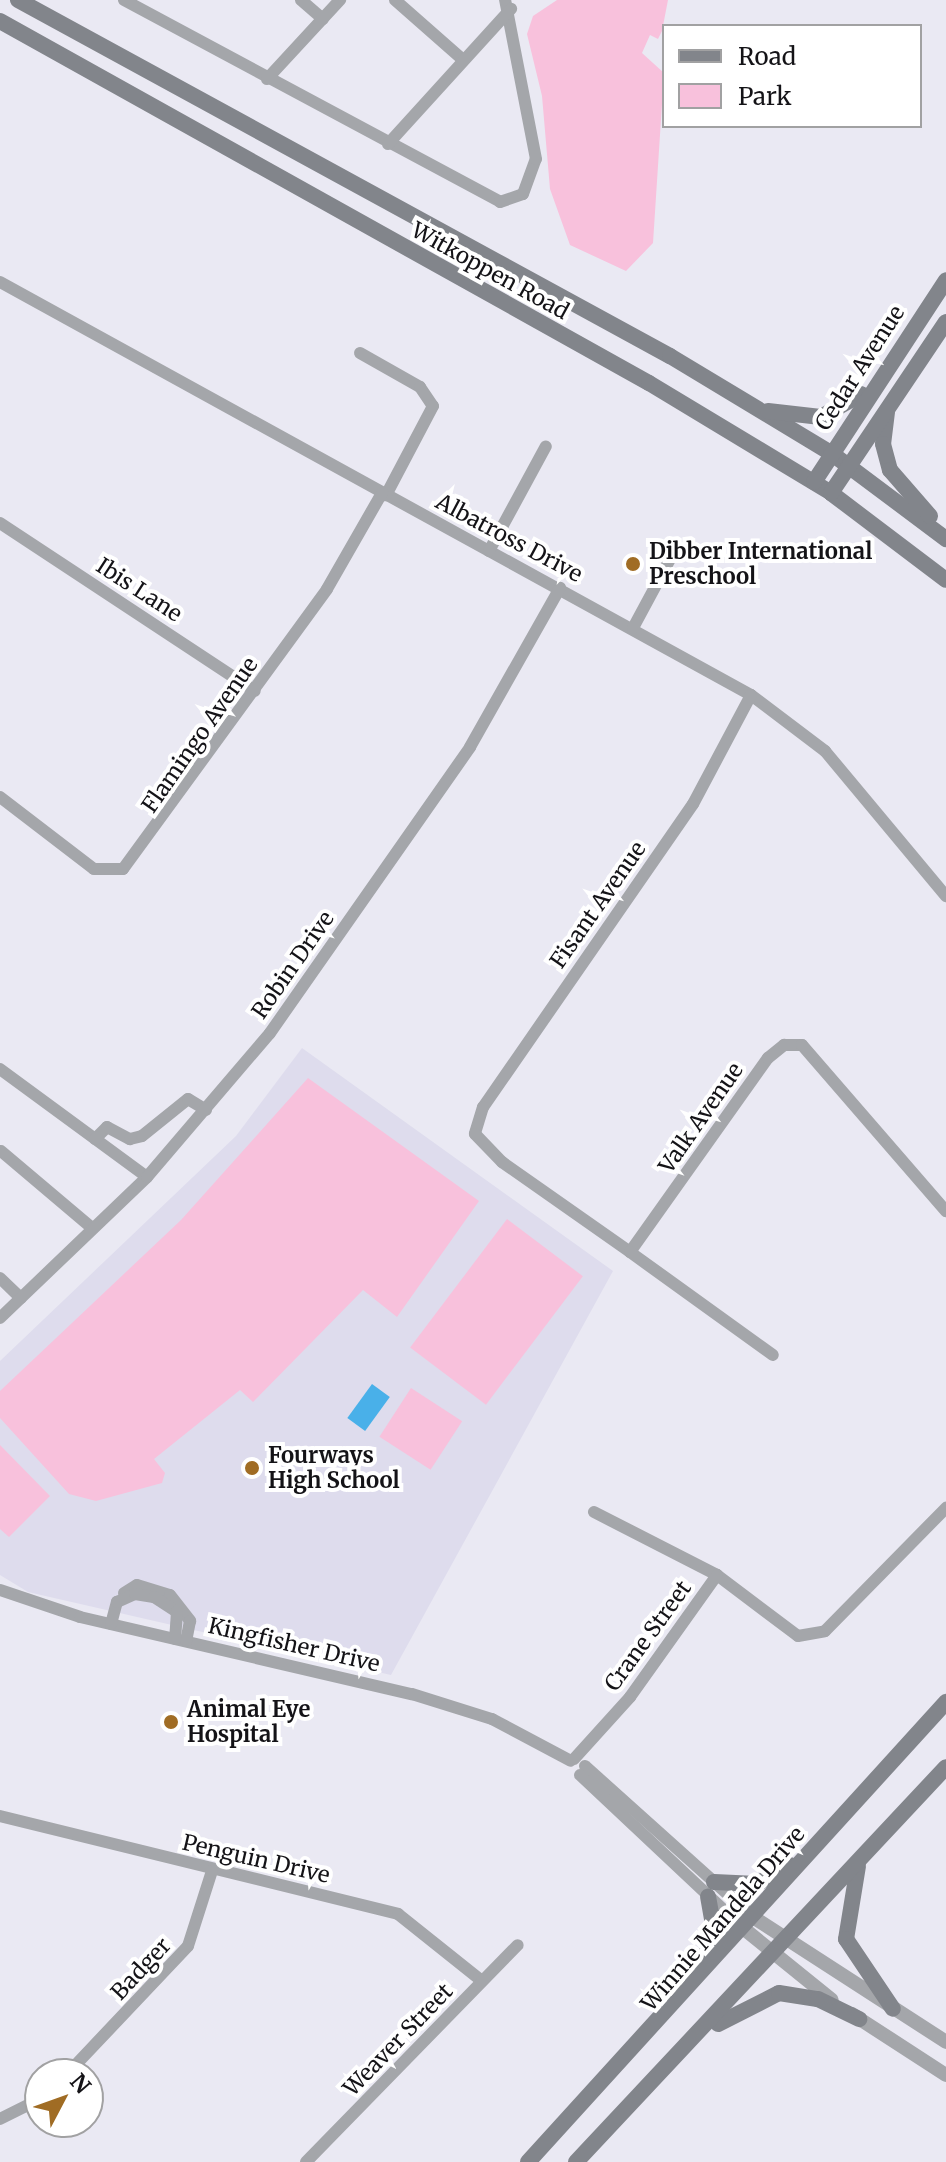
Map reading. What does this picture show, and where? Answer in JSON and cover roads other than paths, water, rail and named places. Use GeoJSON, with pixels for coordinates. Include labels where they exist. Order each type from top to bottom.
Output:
{"type":"FeatureCollection","features":[{"type":"Feature","properties":{"kind":"main road","name":"Witkoppen Road"},"geometry":{"type":"LineString","coordinates":[[18,0],[762,411],[848,464],[946,536]]}},
{"type":"Feature","properties":{"kind":"main road","name":"Witkoppen Road"},"geometry":{"type":"LineString","coordinates":[[0,21],[814,482],[946,580]]}},
{"type":"Feature","properties":{"kind":"main road","name":"Cedar Avenue"},"geometry":{"type":"LineString","coordinates":[[814,482],[882,369],[946,280]]}},
{"type":"Feature","properties":{"kind":"main road","name":"Cedar Avenue"},"geometry":{"type":"LineString","coordinates":[[831,493],[946,322]]}},
{"type":"Feature","properties":{"kind":"main road"},"geometry":{"type":"LineString","coordinates":[[762,411],[837,412],[882,369]]}},
{"type":"Feature","properties":{"kind":"main road"},"geometry":{"type":"LineString","coordinates":[[890,403],[883,429],[890,470],[946,536]]}},
{"type":"Feature","properties":{"kind":"main road","name":"Winnie Mandela Drive"},"geometry":{"type":"LineString","coordinates":[[528,2162],[688,1994],[816,1845],[946,1702]]}},
{"type":"Feature","properties":{"kind":"main road"},"geometry":{"type":"LineString","coordinates":[[576,2162],[681,2054],[946,1767]]}},
{"type":"Feature","properties":{"kind":"main road"},"geometry":{"type":"LineString","coordinates":[[688,1994],[715,1936],[711,1889],[757,1884],[816,1845]]}},
{"type":"Feature","properties":{"kind":"main road"},"geometry":{"type":"LineString","coordinates":[[862,1857],[847,1897],[846,1939],[864,1977],[893,2009]]}},
{"type":"Feature","properties":{"kind":"main road"},"geometry":{"type":"LineString","coordinates":[[681,2054],[763,1996],[796,1994],[859,2019]]}},
{"type":"Feature","properties":{"kind":"street"},"geometry":{"type":"LineString","coordinates":[[124,0],[500,202],[523,194],[536,159],[508,5]]}},
{"type":"Feature","properties":{"kind":"street"},"geometry":{"type":"LineString","coordinates":[[301,0],[323,19]]}},
{"type":"Feature","properties":{"kind":"street"},"geometry":{"type":"LineString","coordinates":[[267,79],[340,0]]}},
{"type":"Feature","properties":{"kind":"street"},"geometry":{"type":"LineString","coordinates":[[395,0],[462,59]]}},
{"type":"Feature","properties":{"kind":"street"},"geometry":{"type":"LineString","coordinates":[[388,144],[508,5]]}},
{"type":"Feature","properties":{"kind":"street","name":"Albatross Drive"},"geometry":{"type":"LineString","coordinates":[[0,282],[751,695],[825,751],[946,896]]}},
{"type":"Feature","properties":{"kind":"street","name":"Flamingo Avenue"},"geometry":{"type":"LineString","coordinates":[[0,797],[94,869],[123,869],[255,691],[384,494],[433,406],[420,387],[360,353]]}},
{"type":"Feature","properties":{"kind":"street"},"geometry":{"type":"LineString","coordinates":[[489,551],[546,446]]}},
{"type":"Feature","properties":{"kind":"street","name":"Ibis Lane"},"geometry":{"type":"LineString","coordinates":[[0,523],[255,691]]}},
{"type":"Feature","properties":{"kind":"street"},"geometry":{"type":"LineString","coordinates":[[633,628],[674,552]]}},
{"type":"Feature","properties":{"kind":"street","name":"Robin Drive"},"geometry":{"type":"LineString","coordinates":[[0,1318],[147,1177],[270,1033],[470,747],[560,588]]}},
{"type":"Feature","properties":{"kind":"street","name":"Fisant Avenue"},"geometry":{"type":"LineString","coordinates":[[630,1252],[502,1162],[475,1134],[483,1107],[693,804],[751,695]]}},
{"type":"Feature","properties":{"kind":"street","name":"Valk Avenue"},"geometry":{"type":"LineString","coordinates":[[630,1252],[768,1058],[793,1044],[812,1051],[946,1211]]}},
{"type":"Feature","properties":{"kind":"street"},"geometry":{"type":"LineString","coordinates":[[0,1069],[147,1177]]}},
{"type":"Feature","properties":{"kind":"street"},"geometry":{"type":"LineString","coordinates":[[95,1139],[107,1127],[130,1139],[142,1136],[188,1099],[206,1110]]}},
{"type":"Feature","properties":{"kind":"street"},"geometry":{"type":"LineString","coordinates":[[1,1151],[92,1228]]}},
{"type":"Feature","properties":{"kind":"street"},"geometry":{"type":"LineString","coordinates":[[630,1252],[773,1355]]}},
{"type":"Feature","properties":{"kind":"street"},"geometry":{"type":"LineString","coordinates":[[0,1278],[21,1298]]}},
{"type":"Feature","properties":{"kind":"street"},"geometry":{"type":"LineString","coordinates":[[594,1512],[717,1575],[785,1630],[812,1636],[847,1611],[946,1508]]}},
{"type":"Feature","properties":{"kind":"street","name":"Crane Street"},"geometry":{"type":"LineString","coordinates":[[579,1765],[717,1575]]}},
{"type":"Feature","properties":{"kind":"street"},"geometry":{"type":"LineString","coordinates":[[111,1624],[117,1602],[137,1585],[170,1595],[190,1621],[181,1640]]}},
{"type":"Feature","properties":{"kind":"street","name":"Kingfisher Drive"},"geometry":{"type":"LineString","coordinates":[[0,1590],[111,1624],[439,1702],[492,1719],[579,1765],[657,1840],[683,1874],[711,1889],[748,1922]]}},
{"type":"Feature","properties":{"kind":"street","name":"Penguin Drive"},"geometry":{"type":"LineString","coordinates":[[0,1816],[212,1871],[398,1914],[482,1981]]}},
{"type":"Feature","properties":{"kind":"street","name":"Kingfisher Drive"},"geometry":{"type":"LineString","coordinates":[[657,1840],[693,1863],[711,1889]]}},
{"type":"Feature","properties":{"kind":"street"},"geometry":{"type":"LineString","coordinates":[[683,1874],[693,1863]]}},
{"type":"Feature","properties":{"kind":"street","name":"Badger"},"geometry":{"type":"LineString","coordinates":[[82,2058],[188,1946],[212,1871]]}},
{"type":"Feature","properties":{"kind":"street"},"geometry":{"type":"LineString","coordinates":[[748,1922],[784,1940],[946,2042]]}},
{"type":"Feature","properties":{"kind":"street"},"geometry":{"type":"LineString","coordinates":[[748,1922],[771,1955],[859,2019],[946,2075]]}},
{"type":"Feature","properties":{"kind":"street","name":"Weaver Street"},"geometry":{"type":"LineString","coordinates":[[306,2162],[518,1945]]}},
{"type":"Feature","properties":{"kind":"street"},"geometry":{"type":"LineString","coordinates":[[0,2119],[24,2107]]}},
{"type":"Feature","properties":{"kind":"water"},"geometry":{"type":"Polygon","coordinates":[[[372,1384],[390,1397],[365,1431],[347,1418],[372,1384]]]}},
{"type":"Feature","properties":{"kind":"place","name":"Dibber International Preschool"},"geometry":{"type":"Point","coordinates":[633,564]}},
{"type":"Feature","properties":{"kind":"place","name":"Fourways High School"},"geometry":{"type":"Point","coordinates":[252,1468]}},
{"type":"Feature","properties":{"kind":"place","name":"Animal Eye Hospital"},"geometry":{"type":"Point","coordinates":[171,1722]}}]}
